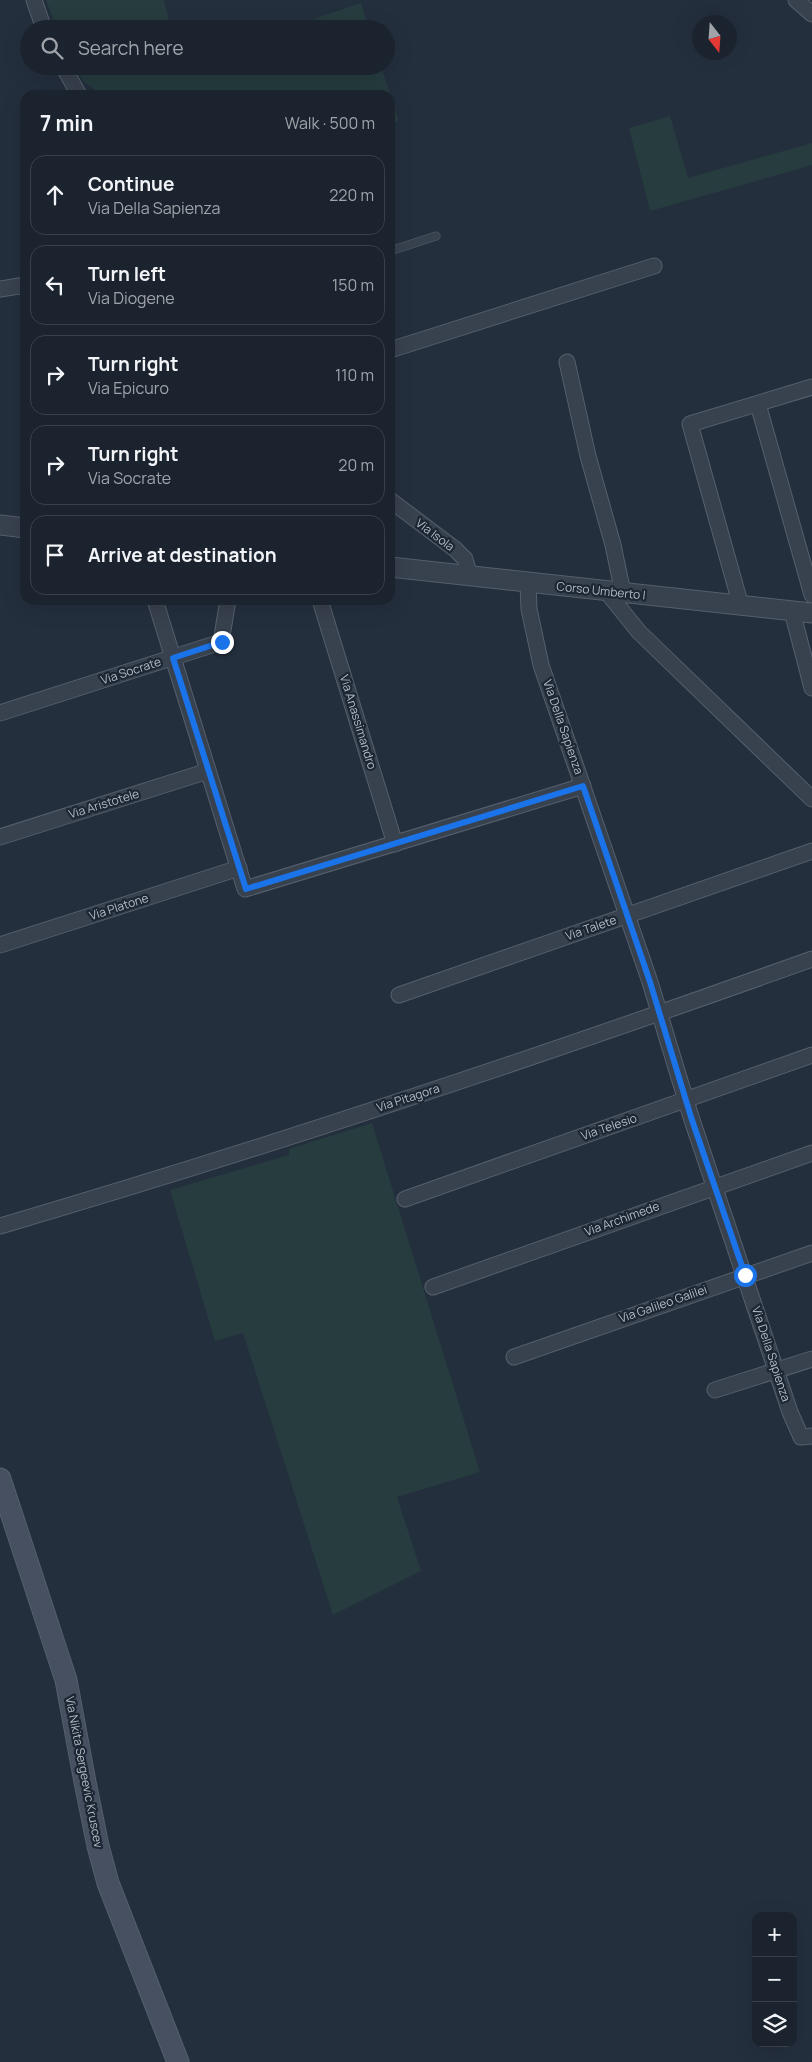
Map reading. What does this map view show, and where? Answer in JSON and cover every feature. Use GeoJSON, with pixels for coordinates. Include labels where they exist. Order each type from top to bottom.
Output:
{"type":"FeatureCollection","features":[{"type":"Feature","properties":{"kind":"main road","name":"Via Nikita Sergeevic Kruscev"},"geometry":{"type":"LineString","coordinates":[[0,1479],[66,1680],[87,1791],[108,1883],[178,2062]]}},
{"type":"Feature","properties":{"kind":"street"},"geometry":{"type":"LineString","coordinates":[[34,0],[41,20]]}},
{"type":"Feature","properties":{"kind":"street"},"geometry":{"type":"LineString","coordinates":[[796,0],[812,14]]}},
{"type":"Feature","properties":{"kind":"street"},"geometry":{"type":"LineString","coordinates":[[68,75],[76,90]]}},
{"type":"Feature","properties":{"kind":"street"},"geometry":{"type":"LineString","coordinates":[[395,348],[654,266]]}},
{"type":"Feature","properties":{"kind":"street"},"geometry":{"type":"LineString","coordinates":[[0,289],[20,286]]}},
{"type":"Feature","properties":{"kind":"street"},"geometry":{"type":"LineString","coordinates":[[566,362],[588,456],[613,545],[615,592],[639,632],[812,799]]}},
{"type":"Feature","properties":{"kind":"street"},"geometry":{"type":"LineString","coordinates":[[741,606],[690,424],[812,387]]}},
{"type":"Feature","properties":{"kind":"street"},"geometry":{"type":"LineString","coordinates":[[758,404],[812,595]]}},
{"type":"Feature","properties":{"kind":"street","name":"Via Isola"},"geometry":{"type":"LineString","coordinates":[[395,504],[455,549],[465,559],[470,576]]}},
{"type":"Feature","properties":{"kind":"street"},"geometry":{"type":"LineString","coordinates":[[0,525],[20,527]]}},
{"type":"Feature","properties":{"kind":"street","name":"Corso Umberto I"},"geometry":{"type":"LineString","coordinates":[[395,568],[812,613]]}},
{"type":"Feature","properties":{"kind":"street","name":"Via Della Sapienza"},"geometry":{"type":"LineString","coordinates":[[528,583],[529,609],[541,666],[660,1014],[686,1100],[790,1412],[807,1437]]}},
{"type":"Feature","properties":{"kind":"street"},"geometry":{"type":"LineString","coordinates":[[157,605],[246,889],[583,786]]}},
{"type":"Feature","properties":{"kind":"street","name":"Via Socrate"},"geometry":{"type":"LineString","coordinates":[[0,713],[222,642],[227,605]]}},
{"type":"Feature","properties":{"kind":"street","name":"Via Anassimandro"},"geometry":{"type":"LineString","coordinates":[[322,605],[395,844]]}},
{"type":"Feature","properties":{"kind":"street"},"geometry":{"type":"LineString","coordinates":[[792,611],[812,688]]}},
{"type":"Feature","properties":{"kind":"street","name":"Via Aristotele"},"geometry":{"type":"LineString","coordinates":[[0,837],[208,771]]}},
{"type":"Feature","properties":{"kind":"street","name":"Via Talete"},"geometry":{"type":"LineString","coordinates":[[399,995],[812,851]]}},
{"type":"Feature","properties":{"kind":"street","name":"Via Platone"},"geometry":{"type":"LineString","coordinates":[[0,946],[239,868]]}},
{"type":"Feature","properties":{"kind":"street","name":"Via Pitagora"},"geometry":{"type":"LineString","coordinates":[[0,1226],[152,1182],[660,1014],[812,959]]}},
{"type":"Feature","properties":{"kind":"street","name":"Via Telesio"},"geometry":{"type":"LineString","coordinates":[[405,1199],[812,1055]]}},
{"type":"Feature","properties":{"kind":"street","name":"Via Archimede"},"geometry":{"type":"LineString","coordinates":[[433,1287],[812,1153]]}},
{"type":"Feature","properties":{"kind":"street","name":"Via Galileo Galilei"},"geometry":{"type":"LineString","coordinates":[[514,1357],[812,1253]]}},
{"type":"Feature","properties":{"kind":"street"},"geometry":{"type":"LineString","coordinates":[[715,1390],[812,1359]]}},
{"type":"Feature","properties":{"kind":"lane"},"geometry":{"type":"LineString","coordinates":[[395,249],[436,236]]}},
{"type":"Feature","properties":{"kind":"green space"},"geometry":{"type":"Polygon","coordinates":[[[46,0],[164,0],[169,20],[54,20],[46,0]]]}},
{"type":"Feature","properties":{"kind":"green space"},"geometry":{"type":"Polygon","coordinates":[[[361,3],[366,20],[311,20],[361,3]]]}},
{"type":"Feature","properties":{"kind":"green space"},"geometry":{"type":"Polygon","coordinates":[[[79,75],[384,75],[389,90],[96,90],[83,81],[79,75]]]}},
{"type":"Feature","properties":{"kind":"green space"},"geometry":{"type":"Polygon","coordinates":[[[395,109],[399,121],[395,122],[395,109]]]}},
{"type":"Feature","properties":{"kind":"green space"},"geometry":{"type":"Polygon","coordinates":[[[670,116],[688,178],[812,143],[812,165],[650,211],[629,128],[670,116]]]}},
{"type":"Feature","properties":{"kind":"green space"},"geometry":{"type":"Polygon","coordinates":[[[372,1123],[480,1472],[397,1497],[421,1571],[333,1615],[243,1333],[215,1341],[170,1190],[289,1155],[289,1149],[372,1123]]]}},
{"type":"Feature","properties":{"kind":"route"},"geometry":{"type":"LineString","coordinates":[[222,642],[173,658],[246,889],[583,786],[650,982],[691,1117],[745,1275]]}}]}
